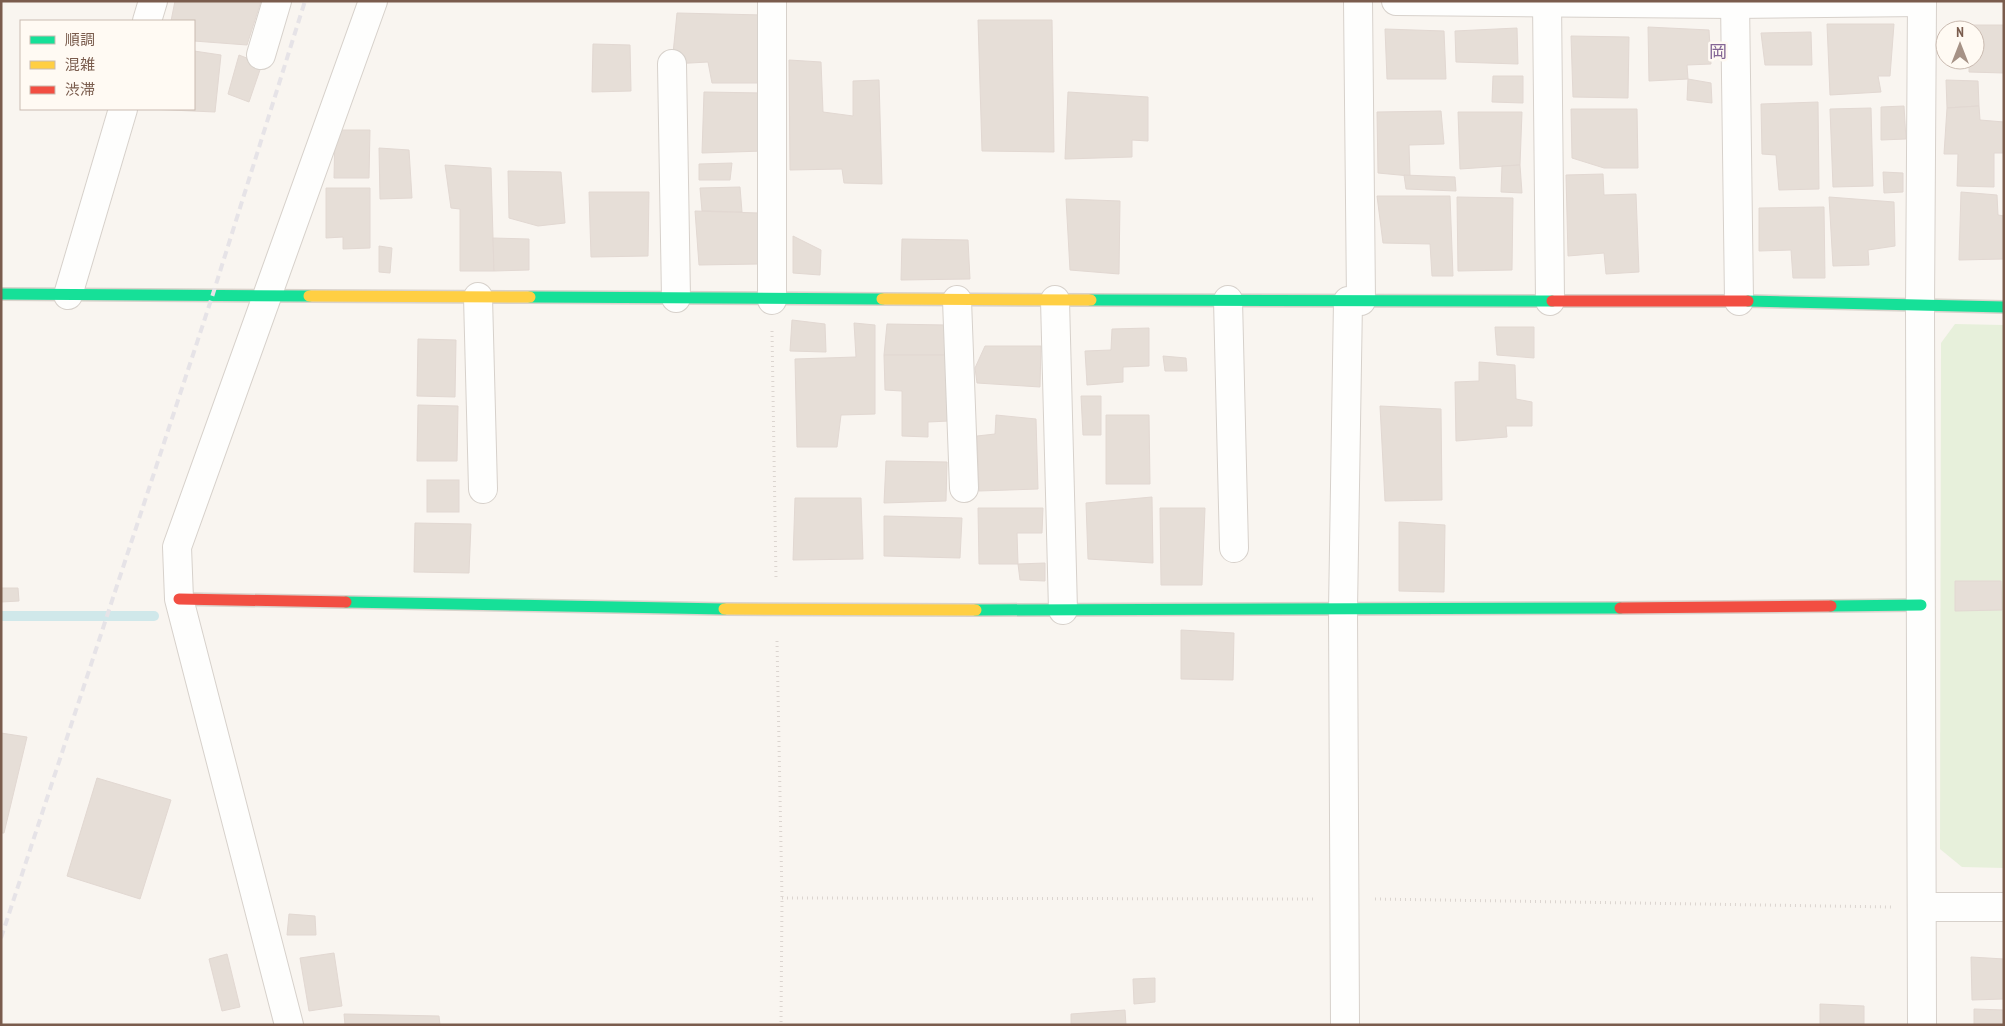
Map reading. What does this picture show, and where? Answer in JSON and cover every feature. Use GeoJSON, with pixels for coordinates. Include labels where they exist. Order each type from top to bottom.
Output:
{"type":"FeatureCollection","features":[{"type":"Feature","properties":{"kind":"street"},"geometry":{"type":"LineString","coordinates":[[147,20],[153,1]]}},
{"type":"Feature","properties":{"kind":"street"},"geometry":{"type":"LineString","coordinates":[[261,55],[277,1]]}},
{"type":"Feature","properties":{"kind":"street"},"geometry":{"type":"LineString","coordinates":[[289,1025],[179,599],[177,547],[373,1]]}},
{"type":"Feature","properties":{"kind":"street"},"geometry":{"type":"LineString","coordinates":[[772,1],[772,300]]}},
{"type":"Feature","properties":{"kind":"street"},"geometry":{"type":"LineString","coordinates":[[1345,1025],[1343,610],[1354,301],[1358,1]]}},
{"type":"Feature","properties":{"kind":"street"},"geometry":{"type":"LineString","coordinates":[[1396,1],[1922,2],[1920,307],[1922,1025]]}},
{"type":"Feature","properties":{"kind":"street"},"geometry":{"type":"LineString","coordinates":[[1547,2],[1550,301]]}},
{"type":"Feature","properties":{"kind":"street"},"geometry":{"type":"LineString","coordinates":[[1735,2],[1739,301]]}},
{"type":"Feature","properties":{"kind":"street"},"geometry":{"type":"LineString","coordinates":[[672,64],[676,298]]}},
{"type":"Feature","properties":{"kind":"street"},"geometry":{"type":"LineString","coordinates":[[68,295],[123,110]]}},
{"type":"Feature","properties":{"kind":"street"},"geometry":{"type":"LineString","coordinates":[[1,294],[772,300],[1739,301],[1920,307],[2004,307]]}},
{"type":"Feature","properties":{"kind":"street"},"geometry":{"type":"LineString","coordinates":[[478,297],[483,489]]}},
{"type":"Feature","properties":{"kind":"street"},"geometry":{"type":"LineString","coordinates":[[957,300],[964,488]]}},
{"type":"Feature","properties":{"kind":"street"},"geometry":{"type":"LineString","coordinates":[[1055,300],[1063,610]]}},
{"type":"Feature","properties":{"kind":"street"},"geometry":{"type":"LineString","coordinates":[[1228,300],[1234,548]]}},
{"type":"Feature","properties":{"kind":"street"},"geometry":{"type":"LineString","coordinates":[[179,599],[777,610],[1343,610],[1921,605]]}},
{"type":"Feature","properties":{"kind":"street"},"geometry":{"type":"LineString","coordinates":[[1922,907],[2004,908]]}},
{"type":"Feature","properties":{"kind":"path"},"geometry":{"type":"LineString","coordinates":[[781,1025],[782,898]]}},
{"type":"Feature","properties":{"kind":"green space"},"geometry":{"type":"Polygon","coordinates":[[[1955,324],[2004,325],[2004,868],[1962,867],[1940,849],[1941,343],[1955,324]]]}},
{"type":"Feature","properties":{"kind":"building"},"geometry":{"type":"Polygon","coordinates":[[[175,1],[261,1],[247,45],[195,41],[195,20],[171,20],[175,1]]]}},
{"type":"Feature","properties":{"kind":"building"},"geometry":{"type":"Polygon","coordinates":[[[677,13],[763,15],[758,83],[712,83],[708,62],[672,64],[677,13]]]}},
{"type":"Feature","properties":{"kind":"building"},"geometry":{"type":"Polygon","coordinates":[[[978,20],[1052,20],[1054,152],[982,151],[978,20]]]}},
{"type":"Feature","properties":{"kind":"building"},"geometry":{"type":"Polygon","coordinates":[[[1827,24],[1894,24],[1890,76],[1878,76],[1881,92],[1830,95],[1827,24]]]}},
{"type":"Feature","properties":{"kind":"building"},"geometry":{"type":"Polygon","coordinates":[[[1985,25],[2004,25],[2004,73],[1969,72],[1969,70],[1985,70],[1985,25]]]}},
{"type":"Feature","properties":{"kind":"building"},"geometry":{"type":"Polygon","coordinates":[[[1648,27],[1709,30],[1711,64],[1687,65],[1688,79],[1649,81],[1648,27]]]}},
{"type":"Feature","properties":{"kind":"building"},"geometry":{"type":"Polygon","coordinates":[[[1517,28],[1518,64],[1456,62],[1455,31],[1517,28]]]}},
{"type":"Feature","properties":{"kind":"building"},"geometry":{"type":"Polygon","coordinates":[[[1385,29],[1444,31],[1446,79],[1387,79],[1385,29]]]}},
{"type":"Feature","properties":{"kind":"building"},"geometry":{"type":"Polygon","coordinates":[[[1811,32],[1812,65],[1765,65],[1761,33],[1811,32]]]}},
{"type":"Feature","properties":{"kind":"building"},"geometry":{"type":"Polygon","coordinates":[[[1571,36],[1629,37],[1628,98],[1573,97],[1571,36]]]}},
{"type":"Feature","properties":{"kind":"building"},"geometry":{"type":"Polygon","coordinates":[[[593,44],[630,45],[631,91],[592,92],[593,44]]]}},
{"type":"Feature","properties":{"kind":"building"},"geometry":{"type":"Polygon","coordinates":[[[195,51],[221,55],[215,112],[170,110],[195,110],[195,51]]]}},
{"type":"Feature","properties":{"kind":"building"},"geometry":{"type":"Polygon","coordinates":[[[239,55],[262,64],[249,102],[228,94],[239,55]]]}},
{"type":"Feature","properties":{"kind":"building"},"geometry":{"type":"Polygon","coordinates":[[[789,60],[821,62],[823,112],[853,116],[853,81],[879,80],[882,184],[844,183],[842,169],[790,170],[789,60]]]}},
{"type":"Feature","properties":{"kind":"building"},"geometry":{"type":"Polygon","coordinates":[[[1493,76],[1523,76],[1523,103],[1492,102],[1493,76]]]}},
{"type":"Feature","properties":{"kind":"building"},"geometry":{"type":"Polygon","coordinates":[[[1688,79],[1711,83],[1712,103],[1687,100],[1688,79]]]}},
{"type":"Feature","properties":{"kind":"building"},"geometry":{"type":"Polygon","coordinates":[[[1946,80],[1978,81],[1979,106],[1947,108],[1946,80]]]}},
{"type":"Feature","properties":{"kind":"building"},"geometry":{"type":"Polygon","coordinates":[[[704,92],[763,93],[763,151],[702,153],[704,92]]]}},
{"type":"Feature","properties":{"kind":"building"},"geometry":{"type":"Polygon","coordinates":[[[1068,92],[1148,97],[1148,141],[1132,140],[1132,157],[1065,159],[1068,92]]]}},
{"type":"Feature","properties":{"kind":"building"},"geometry":{"type":"Polygon","coordinates":[[[1818,102],[1819,189],[1779,190],[1776,155],[1762,154],[1761,104],[1818,102]]]}},
{"type":"Feature","properties":{"kind":"building"},"geometry":{"type":"Polygon","coordinates":[[[1904,106],[1906,139],[1881,140],[1881,107],[1904,106]]]}},
{"type":"Feature","properties":{"kind":"building"},"geometry":{"type":"Polygon","coordinates":[[[1979,106],[1980,120],[2004,122],[2004,153],[1994,153],[1994,187],[1957,186],[1958,154],[1944,154],[1947,108],[1979,106]]]}},
{"type":"Feature","properties":{"kind":"building"},"geometry":{"type":"Polygon","coordinates":[[[1871,108],[1873,186],[1833,187],[1830,109],[1871,108]]]}},
{"type":"Feature","properties":{"kind":"building"},"geometry":{"type":"Polygon","coordinates":[[[1571,109],[1637,109],[1638,168],[1604,168],[1572,158],[1571,109]]]}},
{"type":"Feature","properties":{"kind":"building"},"geometry":{"type":"Polygon","coordinates":[[[1441,111],[1444,144],[1409,145],[1410,176],[1378,173],[1377,112],[1441,111]]]}},
{"type":"Feature","properties":{"kind":"building"},"geometry":{"type":"Polygon","coordinates":[[[1458,112],[1522,112],[1520,165],[1460,169],[1458,112]]]}},
{"type":"Feature","properties":{"kind":"building"},"geometry":{"type":"Polygon","coordinates":[[[335,130],[370,130],[369,178],[334,178],[335,130]]]}},
{"type":"Feature","properties":{"kind":"building"},"geometry":{"type":"Polygon","coordinates":[[[379,148],[409,150],[412,198],[380,199],[379,148]]]}},
{"type":"Feature","properties":{"kind":"building"},"geometry":{"type":"Polygon","coordinates":[[[732,163],[730,180],[699,180],[699,164],[732,163]]]}},
{"type":"Feature","properties":{"kind":"building"},"geometry":{"type":"Polygon","coordinates":[[[445,165],[491,168],[494,271],[460,271],[460,209],[451,208],[445,165]]]}},
{"type":"Feature","properties":{"kind":"building"},"geometry":{"type":"Polygon","coordinates":[[[1520,165],[1522,193],[1501,192],[1502,166],[1520,165]]]}},
{"type":"Feature","properties":{"kind":"building"},"geometry":{"type":"Polygon","coordinates":[[[508,171],[561,172],[565,223],[538,226],[509,218],[508,171]]]}},
{"type":"Feature","properties":{"kind":"building"},"geometry":{"type":"Polygon","coordinates":[[[1883,172],[1903,173],[1903,192],[1884,193],[1883,172]]]}},
{"type":"Feature","properties":{"kind":"building"},"geometry":{"type":"Polygon","coordinates":[[[1603,174],[1604,195],[1636,194],[1639,272],[1606,274],[1604,253],[1568,256],[1566,175],[1603,174]]]}},
{"type":"Feature","properties":{"kind":"building"},"geometry":{"type":"Polygon","coordinates":[[[1404,175],[1455,177],[1456,191],[1406,189],[1404,175]]]}},
{"type":"Feature","properties":{"kind":"building"},"geometry":{"type":"Polygon","coordinates":[[[740,187],[742,212],[702,211],[700,188],[740,187]]]}},
{"type":"Feature","properties":{"kind":"building"},"geometry":{"type":"Polygon","coordinates":[[[326,188],[370,188],[370,248],[343,249],[343,237],[326,238],[326,188]]]}},
{"type":"Feature","properties":{"kind":"building"},"geometry":{"type":"Polygon","coordinates":[[[589,192],[649,192],[648,256],[591,257],[589,192]]]}},
{"type":"Feature","properties":{"kind":"building"},"geometry":{"type":"Polygon","coordinates":[[[1961,192],[1997,195],[1998,215],[2004,216],[2004,259],[1959,260],[1961,192]]]}},
{"type":"Feature","properties":{"kind":"building"},"geometry":{"type":"Polygon","coordinates":[[[1377,196],[1450,196],[1453,276],[1432,276],[1430,244],[1383,243],[1377,196]]]}},
{"type":"Feature","properties":{"kind":"building"},"geometry":{"type":"Polygon","coordinates":[[[1457,197],[1513,198],[1512,270],[1458,271],[1457,197]]]}},
{"type":"Feature","properties":{"kind":"building"},"geometry":{"type":"Polygon","coordinates":[[[1829,197],[1894,202],[1895,246],[1868,250],[1869,265],[1833,266],[1829,197]]]}},
{"type":"Feature","properties":{"kind":"building"},"geometry":{"type":"Polygon","coordinates":[[[1066,199],[1120,201],[1119,274],[1070,270],[1066,199]]]}},
{"type":"Feature","properties":{"kind":"building"},"geometry":{"type":"Polygon","coordinates":[[[1824,207],[1825,278],[1793,278],[1791,250],[1759,251],[1759,208],[1824,207]]]}},
{"type":"Feature","properties":{"kind":"building"},"geometry":{"type":"Polygon","coordinates":[[[695,211],[759,213],[758,264],[699,265],[695,211]]]}},
{"type":"Feature","properties":{"kind":"building"},"geometry":{"type":"Polygon","coordinates":[[[793,236],[821,250],[820,275],[793,273],[793,236]]]}},
{"type":"Feature","properties":{"kind":"building"},"geometry":{"type":"Polygon","coordinates":[[[493,238],[529,239],[529,270],[494,271],[493,238]]]}},
{"type":"Feature","properties":{"kind":"building"},"geometry":{"type":"Polygon","coordinates":[[[902,239],[968,240],[970,279],[901,280],[902,239]]]}},
{"type":"Feature","properties":{"kind":"building"},"geometry":{"type":"Polygon","coordinates":[[[379,246],[392,248],[390,273],[379,272],[379,246]]]}},
{"type":"Feature","properties":{"kind":"building"},"geometry":{"type":"Polygon","coordinates":[[[792,320],[825,324],[826,352],[790,351],[792,320]]]}},
{"type":"Feature","properties":{"kind":"building"},"geometry":{"type":"Polygon","coordinates":[[[854,323],[875,325],[875,414],[841,415],[837,447],[797,447],[795,359],[856,357],[854,323]]]}},
{"type":"Feature","properties":{"kind":"building"},"geometry":{"type":"Polygon","coordinates":[[[887,324],[946,325],[945,355],[884,355],[887,324]]]}},
{"type":"Feature","properties":{"kind":"building"},"geometry":{"type":"Polygon","coordinates":[[[1495,327],[1534,327],[1534,358],[1497,355],[1495,327]]]}},
{"type":"Feature","properties":{"kind":"building"},"geometry":{"type":"Polygon","coordinates":[[[1149,328],[1149,366],[1123,367],[1123,382],[1087,385],[1085,351],[1111,350],[1112,329],[1149,328]]]}},
{"type":"Feature","properties":{"kind":"building"},"geometry":{"type":"Polygon","coordinates":[[[418,339],[456,340],[455,397],[417,396],[418,339]]]}},
{"type":"Feature","properties":{"kind":"building"},"geometry":{"type":"Polygon","coordinates":[[[985,346],[1041,346],[1040,387],[977,383],[975,368],[985,346]]]}},
{"type":"Feature","properties":{"kind":"building"},"geometry":{"type":"Polygon","coordinates":[[[884,355],[945,355],[949,421],[928,422],[928,437],[902,436],[902,391],[885,390],[884,355]]]}},
{"type":"Feature","properties":{"kind":"building"},"geometry":{"type":"Polygon","coordinates":[[[1163,356],[1186,358],[1187,371],[1165,371],[1163,356]]]}},
{"type":"Feature","properties":{"kind":"building"},"geometry":{"type":"Polygon","coordinates":[[[1479,362],[1515,365],[1516,399],[1532,402],[1532,426],[1506,426],[1507,437],[1456,441],[1455,382],[1479,381],[1479,362]]]}},
{"type":"Feature","properties":{"kind":"building"},"geometry":{"type":"Polygon","coordinates":[[[1081,396],[1101,396],[1101,435],[1083,435],[1081,396]]]}},
{"type":"Feature","properties":{"kind":"building"},"geometry":{"type":"Polygon","coordinates":[[[418,405],[458,406],[457,461],[417,461],[418,405]]]}},
{"type":"Feature","properties":{"kind":"building"},"geometry":{"type":"Polygon","coordinates":[[[1380,406],[1441,409],[1442,500],[1385,501],[1380,406]]]}},
{"type":"Feature","properties":{"kind":"building"},"geometry":{"type":"Polygon","coordinates":[[[996,415],[1036,419],[1038,489],[979,491],[977,436],[995,434],[996,415]]]}},
{"type":"Feature","properties":{"kind":"building"},"geometry":{"type":"Polygon","coordinates":[[[1106,415],[1149,415],[1150,484],[1106,484],[1106,415]]]}},
{"type":"Feature","properties":{"kind":"building"},"geometry":{"type":"Polygon","coordinates":[[[886,461],[947,462],[946,501],[884,503],[886,461]]]}},
{"type":"Feature","properties":{"kind":"building"},"geometry":{"type":"Polygon","coordinates":[[[427,480],[459,480],[459,512],[427,512],[427,480]]]}},
{"type":"Feature","properties":{"kind":"building"},"geometry":{"type":"Polygon","coordinates":[[[1152,497],[1153,563],[1088,559],[1086,503],[1152,497]]]}},
{"type":"Feature","properties":{"kind":"building"},"geometry":{"type":"Polygon","coordinates":[[[795,498],[861,498],[863,559],[793,560],[795,498]]]}},
{"type":"Feature","properties":{"kind":"building"},"geometry":{"type":"Polygon","coordinates":[[[978,508],[1043,508],[1042,533],[1017,533],[1018,564],[979,564],[978,508]]]}},
{"type":"Feature","properties":{"kind":"building"},"geometry":{"type":"Polygon","coordinates":[[[1160,508],[1205,508],[1202,585],[1161,585],[1160,508]]]}},
{"type":"Feature","properties":{"kind":"building"},"geometry":{"type":"Polygon","coordinates":[[[884,516],[962,518],[960,558],[884,556],[884,516]]]}},
{"type":"Feature","properties":{"kind":"building"},"geometry":{"type":"Polygon","coordinates":[[[1399,522],[1445,525],[1444,592],[1399,591],[1399,522]]]}},
{"type":"Feature","properties":{"kind":"building"},"geometry":{"type":"Polygon","coordinates":[[[415,523],[471,524],[469,573],[414,572],[415,523]]]}},
{"type":"Feature","properties":{"kind":"building"},"geometry":{"type":"Polygon","coordinates":[[[1045,563],[1045,581],[1020,580],[1018,564],[1045,563]]]}},
{"type":"Feature","properties":{"kind":"building"},"geometry":{"type":"Polygon","coordinates":[[[1955,581],[2001,581],[2002,610],[1955,611],[1955,581]]]}},
{"type":"Feature","properties":{"kind":"building"},"geometry":{"type":"Polygon","coordinates":[[[1,588],[18,588],[19,601],[1,602],[1,588]]]}},
{"type":"Feature","properties":{"kind":"building"},"geometry":{"type":"Polygon","coordinates":[[[1181,630],[1234,633],[1233,680],[1181,679],[1181,630]]]}},
{"type":"Feature","properties":{"kind":"building"},"geometry":{"type":"Polygon","coordinates":[[[1,733],[27,737],[4,833],[1,833],[1,733]]]}},
{"type":"Feature","properties":{"kind":"building"},"geometry":{"type":"Polygon","coordinates":[[[97,778],[171,800],[140,899],[67,876],[97,778]]]}},
{"type":"Feature","properties":{"kind":"building"},"geometry":{"type":"Polygon","coordinates":[[[289,914],[315,916],[316,935],[287,935],[289,914]]]}},
{"type":"Feature","properties":{"kind":"building"},"geometry":{"type":"Polygon","coordinates":[[[334,953],[342,1006],[309,1011],[300,958],[334,953]]]}},
{"type":"Feature","properties":{"kind":"building"},"geometry":{"type":"Polygon","coordinates":[[[227,954],[240,1007],[222,1011],[209,959],[227,954]]]}},
{"type":"Feature","properties":{"kind":"building"},"geometry":{"type":"Polygon","coordinates":[[[1971,957],[2004,959],[2004,999],[1972,1000],[1971,957]]]}},
{"type":"Feature","properties":{"kind":"building"},"geometry":{"type":"Polygon","coordinates":[[[1155,978],[1155,1002],[1134,1004],[1133,979],[1155,978]]]}},
{"type":"Feature","properties":{"kind":"building"},"geometry":{"type":"Polygon","coordinates":[[[1820,1004],[1864,1006],[1864,1025],[1820,1025],[1820,1004]]]}},
{"type":"Feature","properties":{"kind":"building"},"geometry":{"type":"Polygon","coordinates":[[[1974,1009],[2004,1010],[2004,1025],[1974,1025],[1974,1009]]]}},
{"type":"Feature","properties":{"kind":"building"},"geometry":{"type":"Polygon","coordinates":[[[1125,1010],[1126,1025],[1071,1025],[1071,1014],[1125,1010]]]}},
{"type":"Feature","properties":{"kind":"building"},"geometry":{"type":"Polygon","coordinates":[[[344,1014],[439,1016],[440,1025],[345,1025],[344,1014]]]}},
{"type":"Feature","properties":{"kind":"waterway"},"geometry":{"type":"LineString","coordinates":[[1,616],[154,616]]}},
{"type":"Feature","properties":{"kind":"railway"},"geometry":{"type":"LineString","coordinates":[[1,938],[212,297],[305,1]]}},
{"type":"Feature","properties":{"kind":"traffic: fast"},"geometry":{"type":"LineString","coordinates":[[1,294],[309,296]]}},
{"type":"Feature","properties":{"kind":"traffic: fast"},"geometry":{"type":"LineString","coordinates":[[530,297],[882,299]]}},
{"type":"Feature","properties":{"kind":"traffic: fast"},"geometry":{"type":"LineString","coordinates":[[1091,300],[1552,301]]}},
{"type":"Feature","properties":{"kind":"traffic: fast"},"geometry":{"type":"LineString","coordinates":[[1748,301],[2004,307]]}},
{"type":"Feature","properties":{"kind":"traffic: fast"},"geometry":{"type":"LineString","coordinates":[[346,602],[724,609]]}},
{"type":"Feature","properties":{"kind":"traffic: fast"},"geometry":{"type":"LineString","coordinates":[[1831,606],[1921,605]]}},
{"type":"Feature","properties":{"kind":"traffic: fast"},"geometry":{"type":"LineString","coordinates":[[976,610],[1620,608]]}},
{"type":"Feature","properties":{"kind":"traffic: slow"},"geometry":{"type":"LineString","coordinates":[[309,296],[530,297]]}},
{"type":"Feature","properties":{"kind":"traffic: slow"},"geometry":{"type":"LineString","coordinates":[[882,299],[1091,300]]}},
{"type":"Feature","properties":{"kind":"traffic: slow"},"geometry":{"type":"LineString","coordinates":[[724,609],[976,610]]}},
{"type":"Feature","properties":{"kind":"traffic: jam"},"geometry":{"type":"LineString","coordinates":[[1552,301],[1748,301]]}},
{"type":"Feature","properties":{"kind":"traffic: jam"},"geometry":{"type":"LineString","coordinates":[[179,599],[346,602]]}},
{"type":"Feature","properties":{"kind":"traffic: jam"},"geometry":{"type":"LineString","coordinates":[[1620,608],[1831,606]]}},
{"type":"Feature","properties":{"kind":"district","name":"岡"},"geometry":{"type":"Point","coordinates":[1718,51]}}]}
